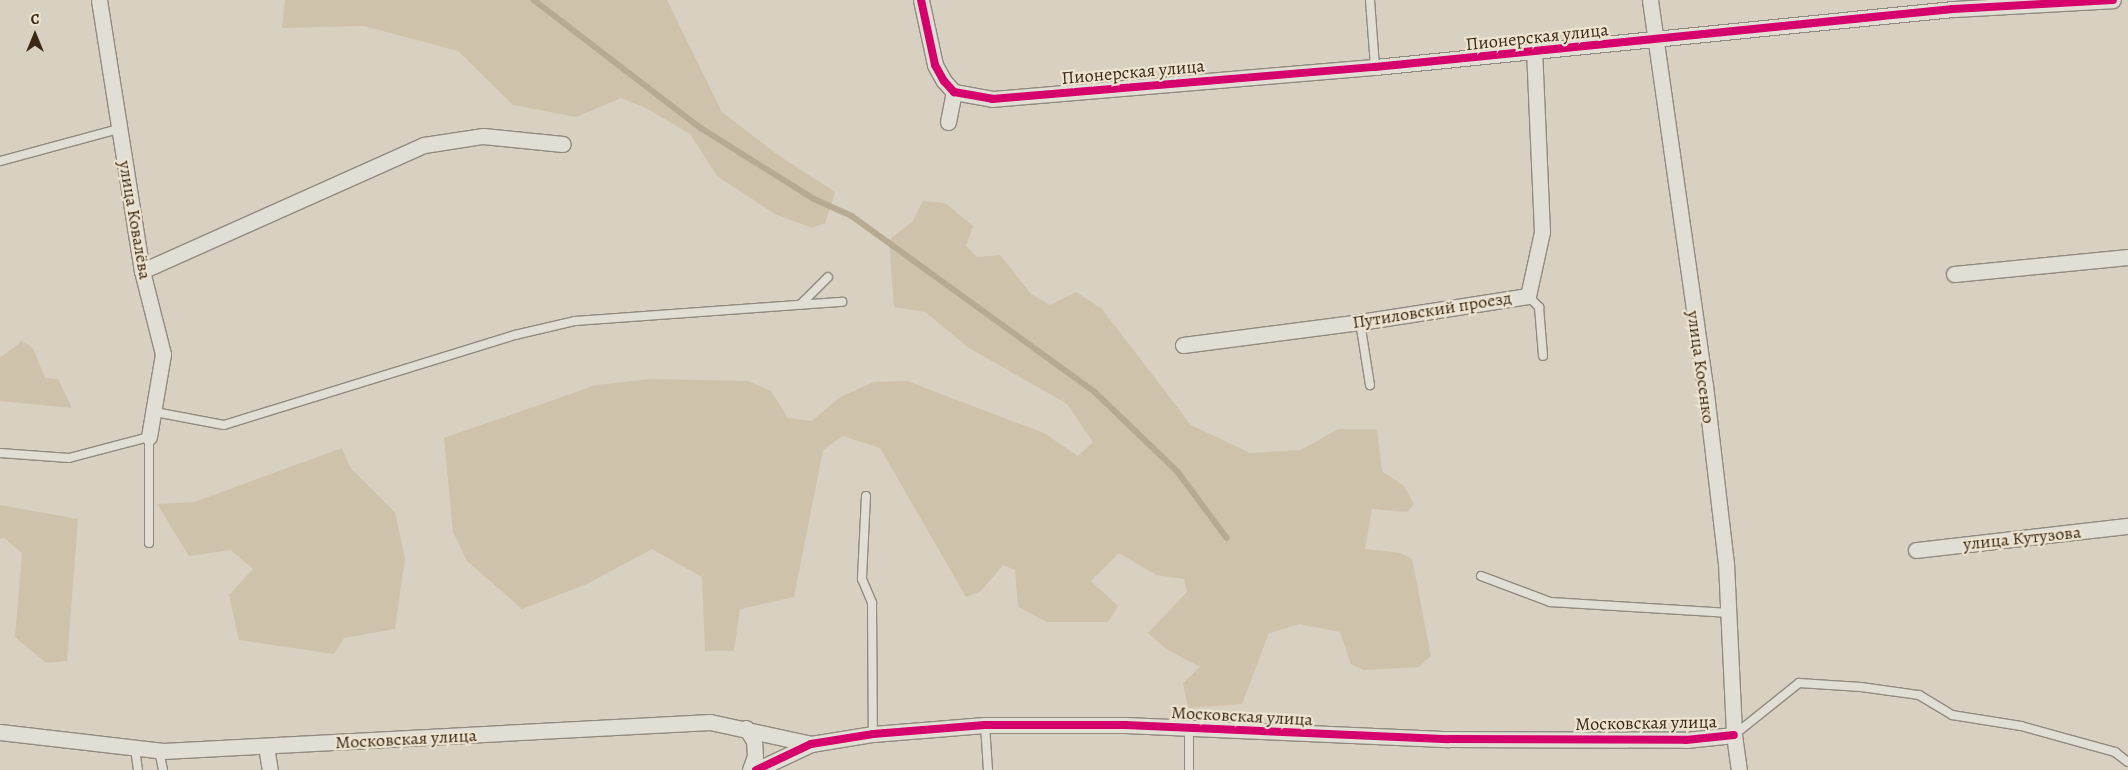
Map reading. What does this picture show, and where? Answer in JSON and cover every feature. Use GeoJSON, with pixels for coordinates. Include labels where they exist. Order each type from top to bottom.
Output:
{"type":"FeatureCollection","features":[{"type":"Feature","properties":{"kind":"street","name":"улица Ковалёва"},"geometry":{"type":"LineString","coordinates":[[100,0],[142,271],[163,354],[155,412],[149,438]]}},
{"type":"Feature","properties":{"kind":"street"},"geometry":{"type":"LineString","coordinates":[[921,0],[935,65],[944,81],[959,94],[948,122]]}},
{"type":"Feature","properties":{"kind":"street","name":"улица Косенко"},"geometry":{"type":"LineString","coordinates":[[1650,0],[1654,40],[1705,385],[1730,613],[1734,735],[1739,770]]}},
{"type":"Feature","properties":{"kind":"street","name":"Пионерская улица"},"geometry":{"type":"LineString","coordinates":[[959,94],[992,99],[1017,98],[1375,67],[1953,10],[2113,0]]}},
{"type":"Feature","properties":{"kind":"street","name":"Путиловский проезд"},"geometry":{"type":"LineString","coordinates":[[1183,345],[1360,322],[1528,296],[1542,232],[1534,52]]}},
{"type":"Feature","properties":{"kind":"street"},"geometry":{"type":"LineString","coordinates":[[142,271],[424,146],[483,136],[563,144]]}},
{"type":"Feature","properties":{"kind":"street"},"geometry":{"type":"LineString","coordinates":[[1954,274],[2128,257]]}},
{"type":"Feature","properties":{"kind":"street","name":"улица Кутузова"},"geometry":{"type":"LineString","coordinates":[[1916,550],[2128,526]]}},
{"type":"Feature","properties":{"kind":"street","name":"Московская улица"},"geometry":{"type":"LineString","coordinates":[[0,732],[159,751],[710,722],[746,728],[811,744]]}},
{"type":"Feature","properties":{"kind":"street","name":"Московская улица"},"geometry":{"type":"LineString","coordinates":[[756,770],[811,744],[873,734],[985,725],[1189,728],[1449,739],[1686,740],[1734,735]]}},
{"type":"Feature","properties":{"kind":"street"},"geometry":{"type":"LineString","coordinates":[[746,728],[754,741],[755,756],[750,770]]}},
{"type":"Feature","properties":{"kind":"street"},"geometry":{"type":"LineString","coordinates":[[266,746],[270,770]]}},
{"type":"Feature","properties":{"kind":"lane"},"geometry":{"type":"LineString","coordinates":[[1370,0],[1375,67]]}},
{"type":"Feature","properties":{"kind":"lane"},"geometry":{"type":"LineString","coordinates":[[0,161],[119,129]]}},
{"type":"Feature","properties":{"kind":"lane"},"geometry":{"type":"LineString","coordinates":[[801,304],[828,277]]}},
{"type":"Feature","properties":{"kind":"lane"},"geometry":{"type":"LineString","coordinates":[[1528,296],[1538,307],[1543,356]]}},
{"type":"Feature","properties":{"kind":"lane"},"geometry":{"type":"LineString","coordinates":[[155,412],[224,425],[515,335],[575,321],[842,302]]}},
{"type":"Feature","properties":{"kind":"lane"},"geometry":{"type":"LineString","coordinates":[[1360,322],[1370,385]]}},
{"type":"Feature","properties":{"kind":"lane"},"geometry":{"type":"LineString","coordinates":[[0,452],[69,458],[149,438],[150,543]]}},
{"type":"Feature","properties":{"kind":"lane"},"geometry":{"type":"LineString","coordinates":[[866,496],[862,579],[872,602],[873,734]]}},
{"type":"Feature","properties":{"kind":"lane"},"geometry":{"type":"LineString","coordinates":[[1480,576],[1550,602],[1730,613]]}},
{"type":"Feature","properties":{"kind":"lane"},"geometry":{"type":"LineString","coordinates":[[1734,735],[1799,683],[1861,687],[1919,695],[1952,714],[2021,726],[2115,752],[2128,762]]}},
{"type":"Feature","properties":{"kind":"lane"},"geometry":{"type":"LineString","coordinates":[[985,725],[988,770]]}},
{"type":"Feature","properties":{"kind":"lane"},"geometry":{"type":"LineString","coordinates":[[1189,728],[1189,770]]}},
{"type":"Feature","properties":{"kind":"lane"},"geometry":{"type":"LineString","coordinates":[[135,749],[138,770]]}},
{"type":"Feature","properties":{"kind":"lane"},"geometry":{"type":"LineString","coordinates":[[159,751],[163,770]]}},
{"type":"Feature","properties":{"kind":"shaded area"},"geometry":{"type":"Polygon","coordinates":[[[285,0],[667,0],[722,112],[778,155],[835,192],[825,223],[812,228],[775,214],[717,176],[690,134],[646,108],[621,98],[576,117],[513,105],[458,51],[364,26],[282,28],[285,0]]]}},
{"type":"Feature","properties":{"kind":"shaded area"},"geometry":{"type":"Polygon","coordinates":[[[923,201],[945,203],[973,226],[966,246],[977,257],[1000,255],[1031,294],[1050,305],[1076,292],[1102,309],[1191,425],[1250,453],[1301,450],[1338,429],[1377,429],[1382,471],[1404,486],[1414,504],[1407,512],[1372,509],[1365,549],[1401,553],[1412,559],[1431,656],[1419,667],[1363,670],[1351,664],[1340,632],[1299,624],[1269,633],[1242,704],[1188,708],[1183,683],[1200,667],[1166,649],[1148,633],[1187,592],[1184,579],[1156,575],[1119,553],[1091,581],[1118,606],[1108,622],[1047,622],[1018,607],[1015,570],[1003,565],[981,591],[966,597],[880,448],[843,436],[823,450],[794,597],[740,609],[734,651],[705,651],[702,577],[652,549],[587,584],[522,609],[467,561],[453,532],[444,438],[596,385],[650,379],[748,381],[771,391],[788,418],[812,421],[840,397],[874,382],[907,381],[1044,433],[1078,456],[1093,442],[1067,404],[969,348],[925,312],[894,307],[889,240],[913,221],[923,201]]]}},
{"type":"Feature","properties":{"kind":"shaded area"},"geometry":{"type":"Polygon","coordinates":[[[22,341],[33,348],[45,378],[58,379],[72,408],[0,401],[0,358],[22,341]]]}},
{"type":"Feature","properties":{"kind":"shaded area"},"geometry":{"type":"Polygon","coordinates":[[[342,448],[350,467],[395,512],[405,558],[395,629],[344,638],[334,654],[239,640],[229,595],[253,569],[231,550],[189,556],[157,504],[194,502],[342,448]]]}},
{"type":"Feature","properties":{"kind":"shaded area"},"geometry":{"type":"Polygon","coordinates":[[[0,505],[78,519],[67,661],[46,663],[15,637],[22,553],[4,538],[0,539],[0,505]]]}},
{"type":"Feature","properties":{"kind":"waterway"},"geometry":{"type":"LineString","coordinates":[[534,0],[701,128],[814,199],[852,216],[1095,392],[1178,472],[1227,538]]}},
{"type":"Feature","properties":{"kind":"cycle path"},"geometry":{"type":"LineString","coordinates":[[921,0],[935,65],[944,81],[954,92],[992,99],[1375,67],[1953,9],[2113,0]]}},
{"type":"Feature","properties":{"kind":"cycle path"},"geometry":{"type":"LineString","coordinates":[[756,770],[811,744],[873,734],[985,725],[1125,725],[1449,739],[1686,740],[1734,735]]}}]}
